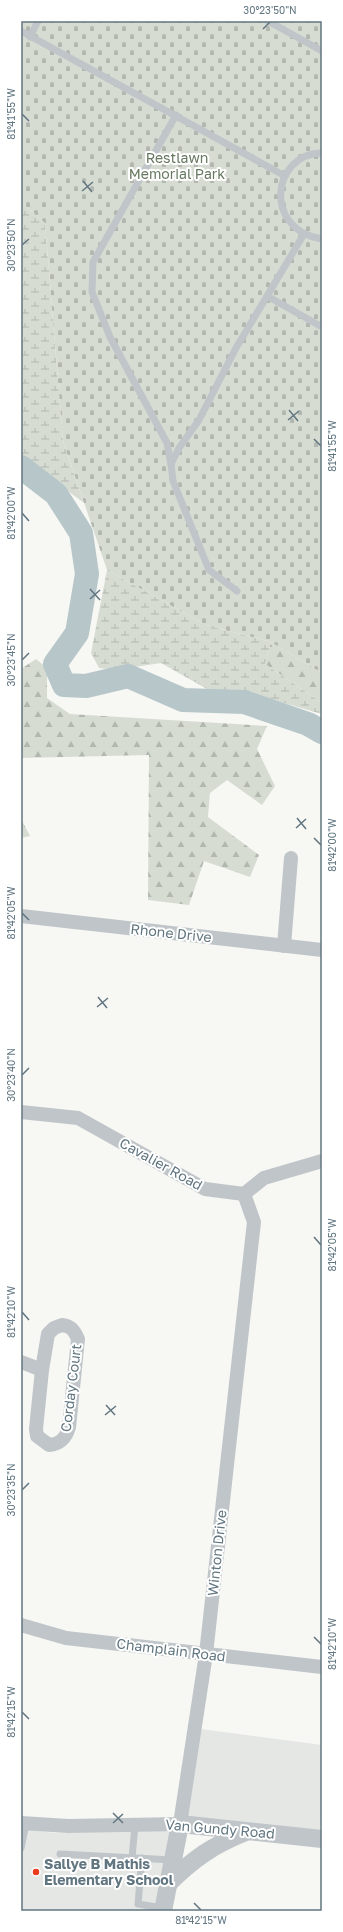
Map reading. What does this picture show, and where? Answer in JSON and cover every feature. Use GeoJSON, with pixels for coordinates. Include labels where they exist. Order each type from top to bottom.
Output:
{"type":"FeatureCollection","features":[{"type":"Feature","properties":{"kind":"street"},"geometry":{"type":"LineString","coordinates":[[284,946],[291,858]]}},
{"type":"Feature","properties":{"kind":"street","name":"Rhone Drive"},"geometry":{"type":"LineString","coordinates":[[21,916],[322,950]]}},
{"type":"Feature","properties":{"kind":"street","name":"Cavalier Road"},"geometry":{"type":"LineString","coordinates":[[21,1112],[78,1118],[205,1189],[244,1194]]}},
{"type":"Feature","properties":{"kind":"street"},"geometry":{"type":"LineString","coordinates":[[244,1194],[264,1178],[322,1161]]}},
{"type":"Feature","properties":{"kind":"street","name":"Winton Drive"},"geometry":{"type":"LineString","coordinates":[[163,1909],[180,1824],[206,1654],[254,1222],[244,1194]]}},
{"type":"Feature","properties":{"kind":"street","name":"Corday Court"},"geometry":{"type":"LineString","coordinates":[[62,1325],[69,1326],[75,1331],[78,1338],[68,1427],[67,1434],[62,1441],[55,1445],[48,1445],[37,1436],[36,1429],[42,1370],[48,1334],[54,1328],[62,1325]]}},
{"type":"Feature","properties":{"kind":"street"},"geometry":{"type":"LineString","coordinates":[[21,1362],[42,1370]]}},
{"type":"Feature","properties":{"kind":"street","name":"Champlain Road"},"geometry":{"type":"LineString","coordinates":[[21,1625],[66,1638],[322,1667]]}},
{"type":"Feature","properties":{"kind":"street","name":"Van Gundy Road"},"geometry":{"type":"LineString","coordinates":[[23,1824],[68,1826],[180,1824],[322,1839]]}},
{"type":"Feature","properties":{"kind":"street"},"geometry":{"type":"LineString","coordinates":[[168,1884],[188,1864],[204,1852],[224,1840],[248,1831]]}},
{"type":"Feature","properties":{"kind":"lane"},"geometry":{"type":"LineString","coordinates":[[30,36],[38,21]]}},
{"type":"Feature","properties":{"kind":"lane"},"geometry":{"type":"LineString","coordinates":[[268,21],[322,51]]}},
{"type":"Feature","properties":{"kind":"lane"},"geometry":{"type":"LineString","coordinates":[[21,31],[285,176]]}},
{"type":"Feature","properties":{"kind":"lane"},"geometry":{"type":"LineString","coordinates":[[176,115],[93,262],[92,292],[110,337],[167,443],[173,481],[209,570],[237,591]]}},
{"type":"Feature","properties":{"kind":"lane"},"geometry":{"type":"LineString","coordinates":[[322,153],[304,157],[293,165],[285,176],[280,190],[281,205],[287,219],[297,230],[310,237],[322,239]]}},
{"type":"Feature","properties":{"kind":"lane"},"geometry":{"type":"LineString","coordinates":[[171,464],[179,448],[199,420],[236,348],[304,234]]}},
{"type":"Feature","properties":{"kind":"lane"},"geometry":{"type":"LineString","coordinates":[[267,296],[322,327]]}},
{"type":"Feature","properties":{"kind":"lane"},"geometry":{"type":"LineString","coordinates":[[21,1848],[23,1824]]}},
{"type":"Feature","properties":{"kind":"lane"},"geometry":{"type":"LineString","coordinates":[[132,1858],[136,1825]]}},
{"type":"Feature","properties":{"kind":"lane"},"geometry":{"type":"LineString","coordinates":[[60,1854],[173,1860]]}},
{"type":"Feature","properties":{"kind":"lane"},"geometry":{"type":"LineString","coordinates":[[142,1858],[138,1904],[163,1909]]}},
{"type":"Feature","properties":{"kind":"shaded area"},"geometry":{"type":"Polygon","coordinates":[[[200,1729],[322,1745],[322,1814],[319,1834],[187,1817],[200,1729]]]}},
{"type":"Feature","properties":{"kind":"shaded area"},"geometry":{"type":"Polygon","coordinates":[[[21,1829],[55,1833],[173,1830],[156,1911],[21,1911],[21,1829]]]}},
{"type":"Feature","properties":{"kind":"green space","name":"Restlawn Memorial Park"},"geometry":{"type":"Polygon","coordinates":[[[21,21],[322,21],[322,673],[271,642],[206,625],[107,570],[63,441],[45,223],[21,202],[21,21]]]}},
{"type":"Feature","properties":{"kind":"green space"},"geometry":{"type":"Polygon","coordinates":[[[21,202],[45,223],[63,441],[84,503],[21,456],[21,202]]]}},
{"type":"Feature","properties":{"kind":"green space"},"geometry":{"type":"Polygon","coordinates":[[[107,570],[206,625],[271,642],[265,664],[322,703],[322,714],[249,693],[207,689],[161,663],[115,670],[99,668],[91,653],[107,570]]]}},
{"type":"Feature","properties":{"kind":"green space"},"geometry":{"type":"Polygon","coordinates":[[[271,642],[322,673],[322,703],[265,664],[271,642]]]}},
{"type":"Feature","properties":{"kind":"green space"},"geometry":{"type":"Polygon","coordinates":[[[36,659],[47,668],[47,698],[70,714],[267,726],[257,749],[275,786],[262,805],[227,780],[210,793],[208,817],[259,855],[250,877],[204,861],[189,905],[148,900],[149,755],[21,758],[21,669],[36,659]]]}},
{"type":"Feature","properties":{"kind":"green space"},"geometry":{"type":"Polygon","coordinates":[[[21,819],[30,836],[21,838],[21,819]]]}},
{"type":"Feature","properties":{"kind":"waterway"},"geometry":{"type":"LineString","coordinates":[[21,467],[56,494],[81,533],[87,574],[77,633],[55,664],[64,685],[86,686],[128,676],[183,700],[244,702],[308,724],[322,732]]}},
{"type":"Feature","properties":{"kind":"place","name":"Sallye B Mathis Elementary School"},"geometry":{"type":"Point","coordinates":[36,1872]}}]}
